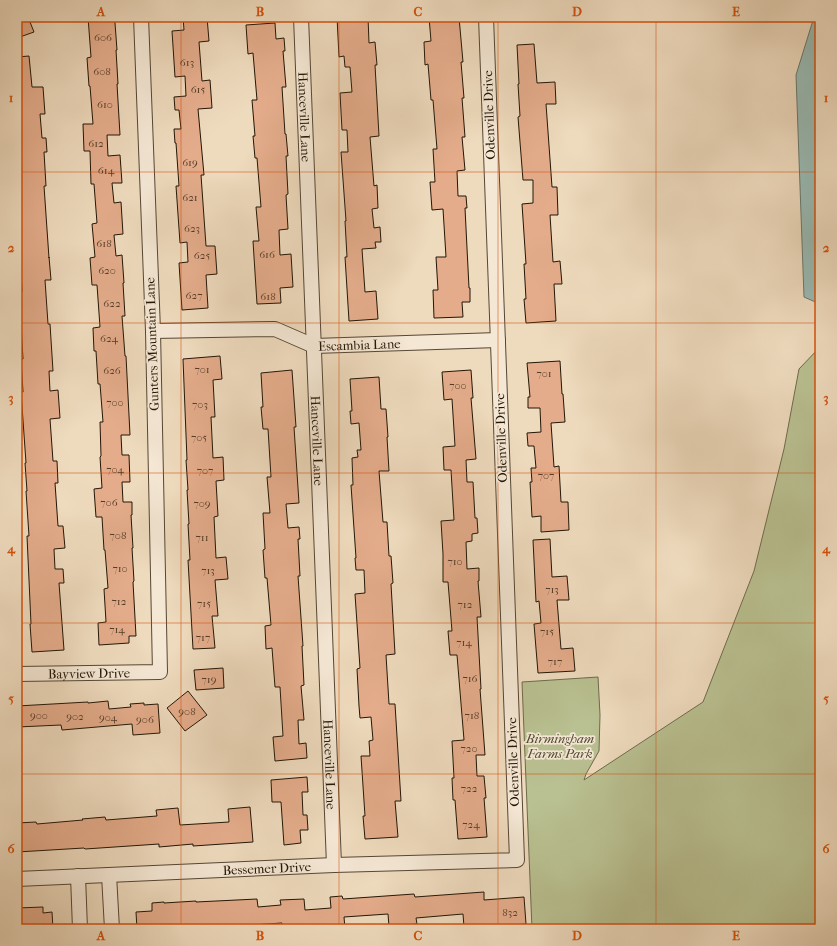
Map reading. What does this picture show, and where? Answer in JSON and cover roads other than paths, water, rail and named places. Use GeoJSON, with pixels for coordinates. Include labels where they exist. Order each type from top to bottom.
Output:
{"type":"FeatureCollection","features":[{"type":"Feature","properties":{"kind":"street","name":"Gunters Mountain Lane"},"geometry":{"type":"LineString","coordinates":[[141,17],[153,331],[160,672]]}},
{"type":"Feature","properties":{"kind":"street","name":"Hanceville Lane"},"geometry":{"type":"LineString","coordinates":[[301,17],[334,865]]}},
{"type":"Feature","properties":{"kind":"street","name":"Odenville Drive"},"geometry":{"type":"LineString","coordinates":[[486,17],[516,860]]}},
{"type":"Feature","properties":{"kind":"street","name":"Escambia Lane"},"geometry":{"type":"LineString","coordinates":[[153,331],[275,329],[314,346],[498,340]]}},
{"type":"Feature","properties":{"kind":"street","name":"Bayview Drive"},"geometry":{"type":"LineString","coordinates":[[17,674],[160,672]]}},
{"type":"Feature","properties":{"kind":"street","name":"Bessemer Drive"},"geometry":{"type":"LineString","coordinates":[[17,879],[334,865],[516,860]]}},
{"type":"Feature","properties":{"kind":"street"},"geometry":{"type":"LineString","coordinates":[[109,875],[112,929]]}},
{"type":"Feature","properties":{"kind":"street"},"geometry":{"type":"LineString","coordinates":[[78,876],[80,929]]}},
{"type":"Feature","properties":{"kind":"water"},"geometry":{"type":"Polygon","coordinates":[[[814,17],[820,17],[820,304],[804,297],[796,75],[814,17]]]}},
{"type":"Feature","properties":{"kind":"park label","name":"Birmingham Farms Park"},"geometry":{"type":"Point","coordinates":[560,746]}}]}
